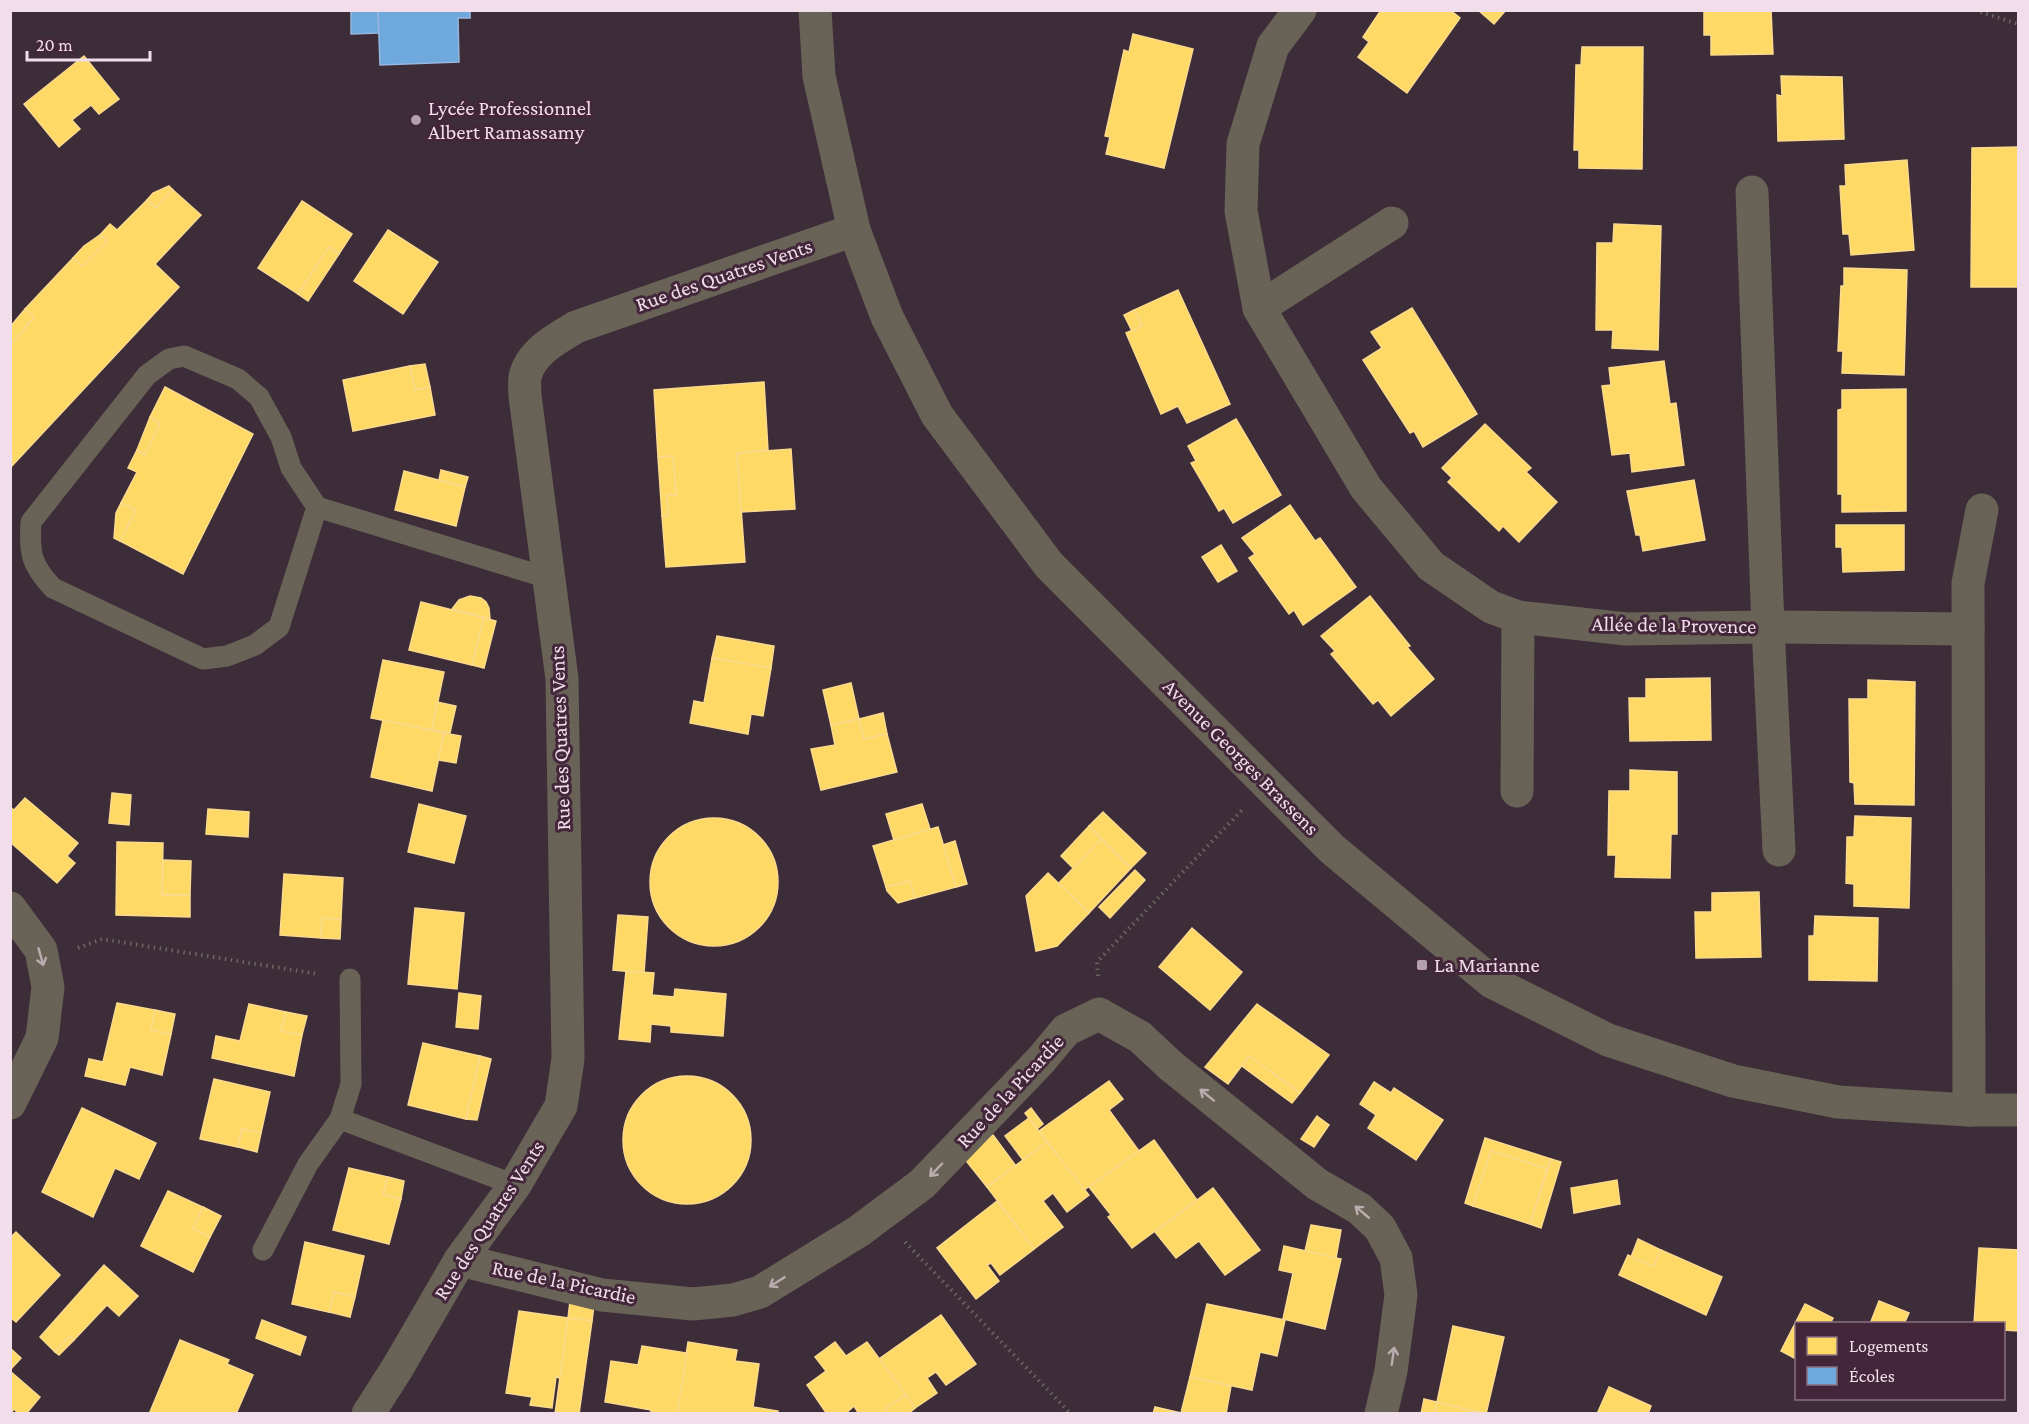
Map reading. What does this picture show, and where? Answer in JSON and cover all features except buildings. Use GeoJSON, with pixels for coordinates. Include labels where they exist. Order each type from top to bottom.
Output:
{"type":"FeatureCollection","features":[{"type":"Feature","properties":{"kind":"street","name":"Avenue Georges Brassens"},"geometry":{"type":"LineString","coordinates":[[815,10],[819,76],[854,230],[887,317],[937,415],[1050,565],[1332,849],[1492,982],[1608,1040],[1733,1081],[1838,1102],[1969,1110],[2019,1110]]}},
{"type":"Feature","properties":{"kind":"street","name":"Allée de la Provence"},"geometry":{"type":"LineString","coordinates":[[1300,10],[1273,46],[1243,144],[1241,211],[1259,308],[1366,488],[1431,566],[1491,607],[1518,617],[1626,628],[1968,629]]}},
{"type":"Feature","properties":{"kind":"street"},"geometry":{"type":"LineString","coordinates":[[1752,192],[1768,627],[1779,850]]}},
{"type":"Feature","properties":{"kind":"street"},"geometry":{"type":"LineString","coordinates":[[1259,308],[1392,223]]}},
{"type":"Feature","properties":{"kind":"street","name":"Rue des Quatres Vents"},"geometry":{"type":"LineString","coordinates":[[368,1413],[398,1367],[459,1260],[515,1185],[561,1106],[568,1059],[562,679],[525,396],[525,376],[533,360],[555,339],[576,327],[854,230]]}},
{"type":"Feature","properties":{"kind":"street"},"geometry":{"type":"LineString","coordinates":[[1969,1110],[1968,583],[1982,510]]}},
{"type":"Feature","properties":{"kind":"street"},"geometry":{"type":"LineString","coordinates":[[1517,791],[1518,617]]}},
{"type":"Feature","properties":{"kind":"street"},"geometry":{"type":"LineString","coordinates":[[10,908],[41,950],[48,987],[42,1038],[10,1103]]}},
{"type":"Feature","properties":{"kind":"street"},"geometry":{"type":"LineString","coordinates":[[1099,1014],[1140,1037],[1171,1066],[1317,1184],[1359,1209],[1380,1228],[1396,1258],[1401,1295],[1391,1371],[1381,1413]]}},
{"type":"Feature","properties":{"kind":"street","name":"Rue de la Picardie"},"geometry":{"type":"LineString","coordinates":[[459,1260],[602,1294],[693,1304],[723,1301],[760,1292],[859,1231],[922,1184],[1041,1060],[1066,1030],[1099,1014]]}},
{"type":"Feature","properties":{"kind":"lane"},"geometry":{"type":"LineString","coordinates":[[317,507],[279,627],[255,645],[227,656],[203,659],[53,588],[39,573],[30,549],[30,522],[147,375],[169,358],[184,356],[238,379],[259,397],[281,437],[291,468],[317,507],[548,578]]}},
{"type":"Feature","properties":{"kind":"lane"},"geometry":{"type":"LineString","coordinates":[[263,1250],[308,1164],[340,1119],[351,1084],[350,979]]}},
{"type":"Feature","properties":{"kind":"lane"},"geometry":{"type":"LineString","coordinates":[[340,1119],[515,1185]]}},
{"type":"Feature","properties":{"kind":"path"},"geometry":{"type":"LineString","coordinates":[[1975,10],[2019,24]]}},
{"type":"Feature","properties":{"kind":"path"},"geometry":{"type":"LineString","coordinates":[[1099,1014],[1097,962],[1267,783]]}},
{"type":"Feature","properties":{"kind":"path"},"geometry":{"type":"LineString","coordinates":[[41,950],[79,948],[102,939],[350,979]]}},
{"type":"Feature","properties":{"kind":"path"},"geometry":{"type":"LineString","coordinates":[[879,1216],[1071,1413]]}},
{"type":"Feature","properties":{"kind":"place","name":"Lycée Professionnel Albert Ramassamy"},"geometry":{"type":"Point","coordinates":[416,120]}},
{"type":"Feature","properties":{"kind":"place","name":"La Marianne"},"geometry":{"type":"Point","coordinates":[1422,965]}}]}
